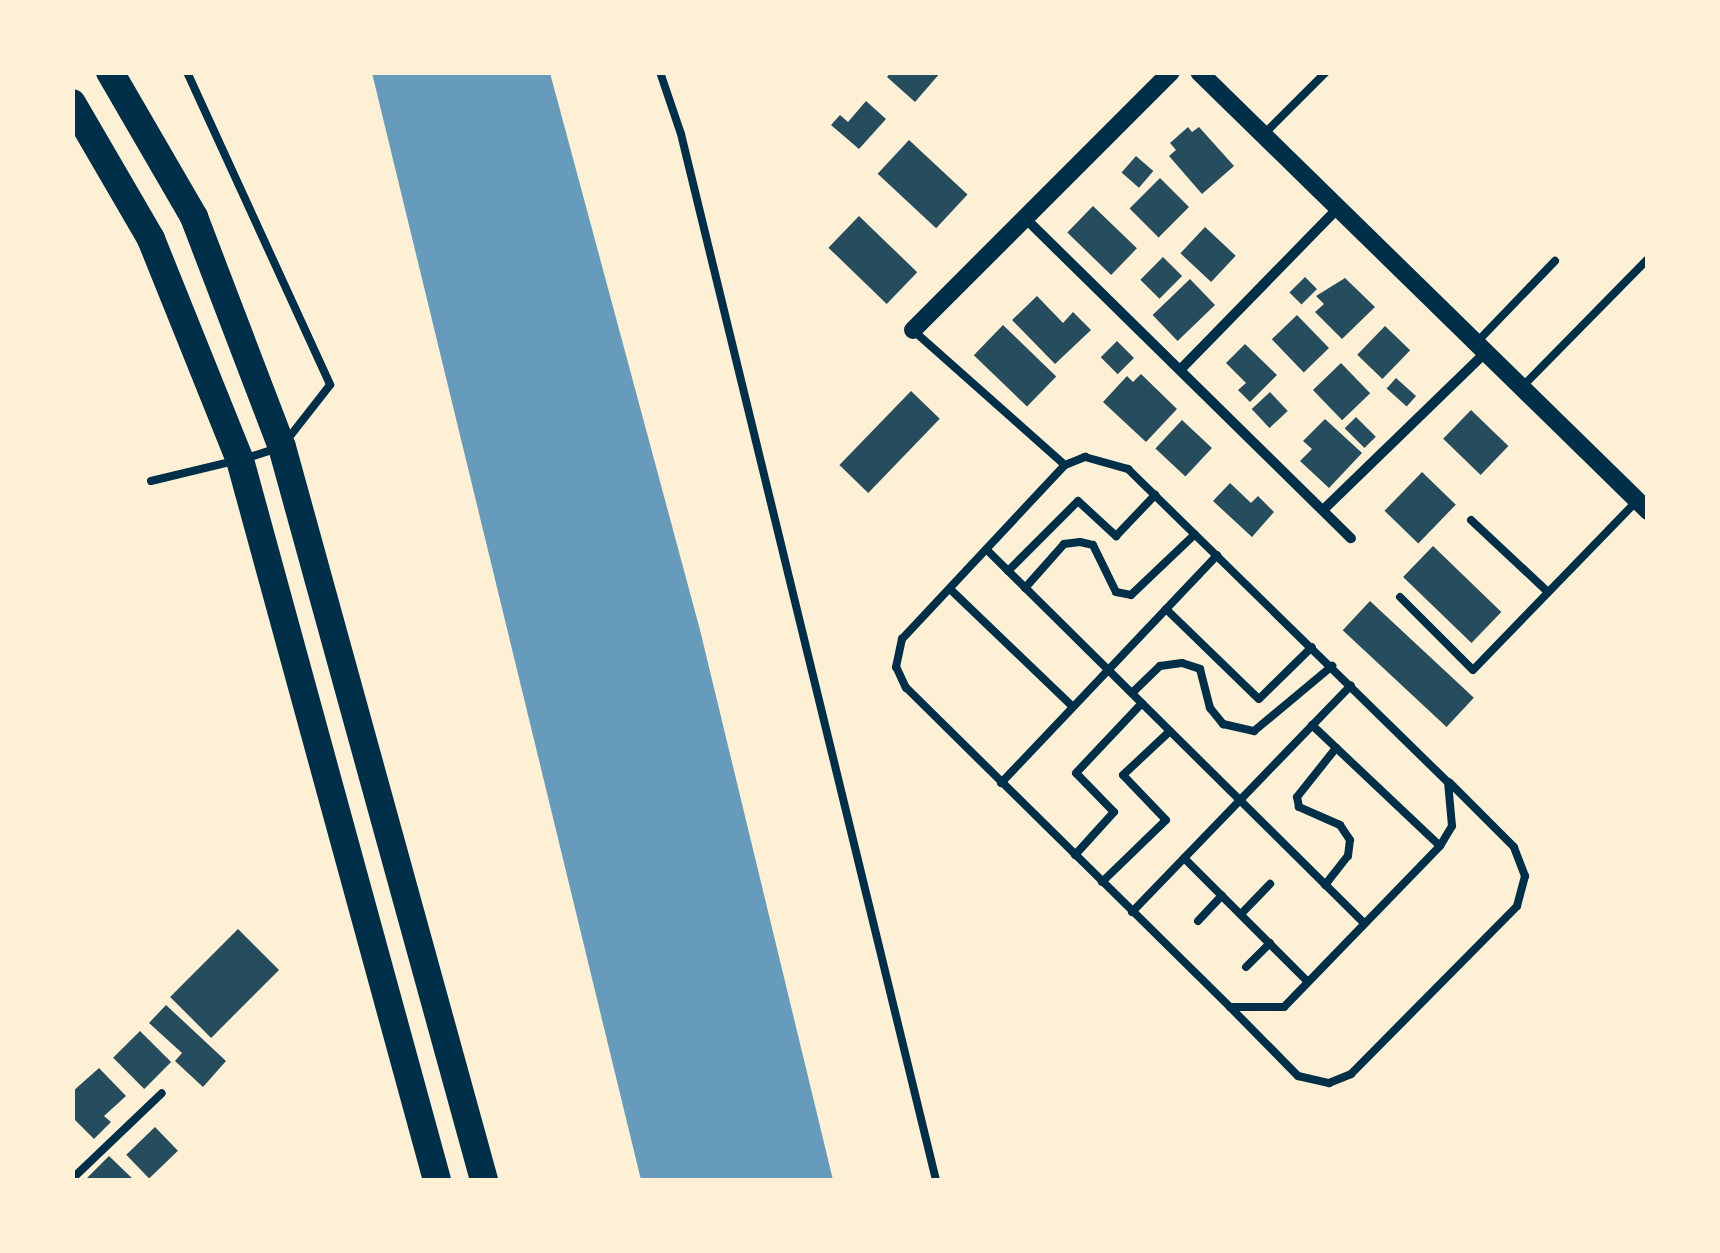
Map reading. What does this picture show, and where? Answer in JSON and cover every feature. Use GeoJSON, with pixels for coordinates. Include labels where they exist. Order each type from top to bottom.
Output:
{"type":"FeatureCollection","features":[{"type":"Feature","properties":{"kind":"highway"},"geometry":{"type":"LineString","coordinates":[[110,72],[194,217],[282,447],[484,1180]]}},
{"type":"Feature","properties":{"kind":"highway"},"geometry":{"type":"LineString","coordinates":[[72,102],[151,239],[240,460],[437,1180]]}},
{"type":"Feature","properties":{"kind":"street"},"geometry":{"type":"LineString","coordinates":[[913,330],[1172,72]]}},
{"type":"Feature","properties":{"kind":"street"},"geometry":{"type":"LineString","coordinates":[[1199,72],[1642,506]]}},
{"type":"Feature","properties":{"kind":"street"},"geometry":{"type":"LineString","coordinates":[[1180,370],[1338,208]]}},
{"type":"Feature","properties":{"kind":"street"},"geometry":{"type":"LineString","coordinates":[[1025,218],[1351,538]]}},
{"type":"Feature","properties":{"kind":"street"},"geometry":{"type":"LineString","coordinates":[[1322,510],[1481,348]]}},
{"type":"Feature","properties":{"kind":"lane"},"geometry":{"type":"LineString","coordinates":[[150,481],[282,447],[330,386],[187,72]]}},
{"type":"Feature","properties":{"kind":"lane"},"geometry":{"type":"LineString","coordinates":[[660,72],[681,134],[936,1180]]}},
{"type":"Feature","properties":{"kind":"lane"},"geometry":{"type":"LineString","coordinates":[[1263,135],[1326,72]]}},
{"type":"Feature","properties":{"kind":"lane"},"geometry":{"type":"LineString","coordinates":[[1522,388],[1648,259]]}},
{"type":"Feature","properties":{"kind":"lane"},"geometry":{"type":"LineString","coordinates":[[1481,348],[1555,260]]}},
{"type":"Feature","properties":{"kind":"lane"},"geometry":{"type":"LineString","coordinates":[[913,330],[1065,465]]}},
{"type":"Feature","properties":{"kind":"lane"},"geometry":{"type":"LineString","coordinates":[[1108,459],[1155,495],[1514,847],[1524,876],[1516,906],[1352,1074],[1329,1083],[1298,1076],[906,688],[896,668],[902,639],[1065,465],[1108,459]]}},
{"type":"Feature","properties":{"kind":"lane"},"geometry":{"type":"LineString","coordinates":[[1008,571],[1078,501],[1116,536],[1155,495]]}},
{"type":"Feature","properties":{"kind":"lane"},"geometry":{"type":"LineString","coordinates":[[1400,597],[1472,670],[1548,592],[1642,506]]}},
{"type":"Feature","properties":{"kind":"lane"},"geometry":{"type":"LineString","coordinates":[[1470,520],[1548,592]]}},
{"type":"Feature","properties":{"kind":"lane"},"geometry":{"type":"LineString","coordinates":[[1025,588],[1064,544],[1080,542],[1093,545],[1116,592],[1132,595],[1195,534]]}},
{"type":"Feature","properties":{"kind":"lane"},"geometry":{"type":"LineString","coordinates":[[987,550],[1362,921]]}},
{"type":"Feature","properties":{"kind":"lane"},"geometry":{"type":"LineString","coordinates":[[1001,783],[1217,555]]}},
{"type":"Feature","properties":{"kind":"lane"},"geometry":{"type":"LineString","coordinates":[[950,589],[1073,707]]}},
{"type":"Feature","properties":{"kind":"lane"},"geometry":{"type":"LineString","coordinates":[[1166,608],[1259,698],[1312,647]]}},
{"type":"Feature","properties":{"kind":"lane"},"geometry":{"type":"LineString","coordinates":[[1132,693],[1160,666],[1182,662],[1200,669],[1210,708],[1223,724],[1254,731],[1332,666]]}},
{"type":"Feature","properties":{"kind":"lane"},"geometry":{"type":"LineString","coordinates":[[1132,912],[1351,685]]}},
{"type":"Feature","properties":{"kind":"lane"},"geometry":{"type":"LineString","coordinates":[[1074,855],[1114,812],[1076,774],[1142,704]]}},
{"type":"Feature","properties":{"kind":"lane"},"geometry":{"type":"LineString","coordinates":[[1312,725],[1440,846]]}},
{"type":"Feature","properties":{"kind":"lane"},"geometry":{"type":"LineString","coordinates":[[1102,882],[1166,820],[1123,775],[1170,730]]}},
{"type":"Feature","properties":{"kind":"lane"},"geometry":{"type":"LineString","coordinates":[[1325,885],[1348,856],[1350,840],[1340,826],[1299,808],[1297,797],[1336,748]]}},
{"type":"Feature","properties":{"kind":"lane"},"geometry":{"type":"LineString","coordinates":[[1230,1007],[1284,1007],[1362,921],[1440,846],[1452,826],[1448,782]]}},
{"type":"Feature","properties":{"kind":"lane"},"geometry":{"type":"LineString","coordinates":[[1184,858],[1308,981]]}},
{"type":"Feature","properties":{"kind":"lane"},"geometry":{"type":"LineString","coordinates":[[1241,914],[1270,884]]}},
{"type":"Feature","properties":{"kind":"lane"},"geometry":{"type":"LineString","coordinates":[[1198,921],[1222,896]]}},
{"type":"Feature","properties":{"kind":"lane"},"geometry":{"type":"LineString","coordinates":[[1246,967],[1270,943]]}},
{"type":"Feature","properties":{"kind":"lane"},"geometry":{"type":"LineString","coordinates":[[72,1179],[162,1093]]}},
{"type":"Feature","properties":{"kind":"water"},"geometry":{"type":"Polygon","coordinates":[[[372,73],[550,73],[700,630],[833,1180],[641,1180],[372,73]]]}},
{"type":"Feature","properties":{"kind":"building"},"geometry":{"type":"Polygon","coordinates":[[[891,72],[941,72],[915,102],[887,77],[891,72]]]}},
{"type":"Feature","properties":{"kind":"building"},"geometry":{"type":"Polygon","coordinates":[[[866,101],[886,119],[859,149],[831,125],[840,115],[848,122],[866,101]]]}},
{"type":"Feature","properties":{"kind":"building"},"geometry":{"type":"Polygon","coordinates":[[[1188,127],[1192,132],[1199,127],[1234,166],[1202,194],[1169,156],[1176,150],[1170,143],[1188,127]]]}},
{"type":"Feature","properties":{"kind":"building"},"geometry":{"type":"Polygon","coordinates":[[[909,140],[968,195],[936,228],[878,174],[909,140]]]}},
{"type":"Feature","properties":{"kind":"building"},"geometry":{"type":"Polygon","coordinates":[[[1136,156],[1153,171],[1139,188],[1122,173],[1136,156]]]}},
{"type":"Feature","properties":{"kind":"building"},"geometry":{"type":"Polygon","coordinates":[[[1160,178],[1189,207],[1159,237],[1130,208],[1160,178]]]}},
{"type":"Feature","properties":{"kind":"building"},"geometry":{"type":"Polygon","coordinates":[[[1093,206],[1137,248],[1111,275],[1067,233],[1093,206]]]}},
{"type":"Feature","properties":{"kind":"building"},"geometry":{"type":"Polygon","coordinates":[[[859,216],[917,272],[887,304],[828,248],[859,216]]]}},
{"type":"Feature","properties":{"kind":"building"},"geometry":{"type":"Polygon","coordinates":[[[1205,227],[1236,256],[1211,282],[1180,253],[1205,227]]]}},
{"type":"Feature","properties":{"kind":"building"},"geometry":{"type":"Polygon","coordinates":[[[1163,257],[1182,276],[1159,299],[1140,280],[1163,257]]]}},
{"type":"Feature","properties":{"kind":"building"},"geometry":{"type":"Polygon","coordinates":[[[1305,277],[1317,289],[1301,305],[1289,293],[1305,277]]]}},
{"type":"Feature","properties":{"kind":"building"},"geometry":{"type":"Polygon","coordinates":[[[1345,278],[1375,307],[1342,339],[1315,312],[1324,304],[1316,296],[1345,278]]]}},
{"type":"Feature","properties":{"kind":"building"},"geometry":{"type":"Polygon","coordinates":[[[1190,279],[1215,305],[1178,341],[1153,315],[1190,279]]]}},
{"type":"Feature","properties":{"kind":"building"},"geometry":{"type":"Polygon","coordinates":[[[1037,296],[1063,323],[1073,312],[1091,330],[1055,364],[1012,320],[1037,296]]]}},
{"type":"Feature","properties":{"kind":"building"},"geometry":{"type":"Polygon","coordinates":[[[1297,315],[1329,348],[1304,372],[1272,339],[1297,315]]]}},
{"type":"Feature","properties":{"kind":"building"},"geometry":{"type":"Polygon","coordinates":[[[1003,325],[1056,376],[1027,407],[974,355],[1003,325]]]}},
{"type":"Feature","properties":{"kind":"building"},"geometry":{"type":"Polygon","coordinates":[[[1385,326],[1410,350],[1382,379],[1357,355],[1385,326]]]}},
{"type":"Feature","properties":{"kind":"building"},"geometry":{"type":"Polygon","coordinates":[[[1117,341],[1134,358],[1118,374],[1101,357],[1117,341]]]}},
{"type":"Feature","properties":{"kind":"building"},"geometry":{"type":"Polygon","coordinates":[[[1245,344],[1277,375],[1250,402],[1238,390],[1246,383],[1226,363],[1245,344]]]}},
{"type":"Feature","properties":{"kind":"building"},"geometry":{"type":"Polygon","coordinates":[[[1341,363],[1370,393],[1342,420],[1313,390],[1341,363]]]}},
{"type":"Feature","properties":{"kind":"building"},"geometry":{"type":"Polygon","coordinates":[[[1141,374],[1177,409],[1146,442],[1103,402],[1127,376],[1133,382],[1141,374]]]}},
{"type":"Feature","properties":{"kind":"building"},"geometry":{"type":"Polygon","coordinates":[[[1396,378],[1416,396],[1407,406],[1387,388],[1396,378]]]}},
{"type":"Feature","properties":{"kind":"building"},"geometry":{"type":"Polygon","coordinates":[[[911,391],[940,419],[868,493],[839,465],[911,391]]]}},
{"type":"Feature","properties":{"kind":"building"},"geometry":{"type":"Polygon","coordinates":[[[1270,392],[1288,411],[1269,428],[1252,409],[1270,392]]]}},
{"type":"Feature","properties":{"kind":"building"},"geometry":{"type":"Polygon","coordinates":[[[1471,410],[1508,446],[1481,475],[1443,439],[1471,410]]]}},
{"type":"Feature","properties":{"kind":"building"},"geometry":{"type":"Polygon","coordinates":[[[1356,417],[1376,437],[1364,448],[1345,428],[1356,417]]]}},
{"type":"Feature","properties":{"kind":"building"},"geometry":{"type":"Polygon","coordinates":[[[1325,419],[1362,453],[1329,488],[1300,461],[1312,449],[1303,441],[1325,419]]]}},
{"type":"Feature","properties":{"kind":"building"},"geometry":{"type":"Polygon","coordinates":[[[1182,420],[1212,448],[1185,476],[1155,449],[1182,420]]]}},
{"type":"Feature","properties":{"kind":"building"},"geometry":{"type":"Polygon","coordinates":[[[1422,472],[1456,505],[1418,543],[1384,511],[1422,472]]]}},
{"type":"Feature","properties":{"kind":"building"},"geometry":{"type":"Polygon","coordinates":[[[1230,483],[1251,503],[1258,496],[1274,512],[1252,537],[1213,501],[1230,483]]]}},
{"type":"Feature","properties":{"kind":"building"},"geometry":{"type":"Polygon","coordinates":[[[1433,546],[1501,612],[1471,643],[1403,577],[1433,546]]]}},
{"type":"Feature","properties":{"kind":"building"},"geometry":{"type":"Polygon","coordinates":[[[1370,601],[1474,698],[1447,727],[1343,630],[1370,601]]]}},
{"type":"Feature","properties":{"kind":"building"},"geometry":{"type":"Polygon","coordinates":[[[238,929],[279,970],[211,1038],[170,997],[238,929]]]}},
{"type":"Feature","properties":{"kind":"building"},"geometry":{"type":"Polygon","coordinates":[[[166,1005],[226,1061],[203,1087],[175,1061],[182,1053],[149,1023],[166,1005]]]}},
{"type":"Feature","properties":{"kind":"building"},"geometry":{"type":"Polygon","coordinates":[[[140,1031],[171,1062],[144,1089],[113,1058],[140,1031]]]}},
{"type":"Feature","properties":{"kind":"building"},"geometry":{"type":"Polygon","coordinates":[[[99,1068],[126,1096],[104,1116],[111,1122],[94,1139],[72,1117],[72,1092],[99,1068]]]}},
{"type":"Feature","properties":{"kind":"building"},"geometry":{"type":"Polygon","coordinates":[[[155,1127],[178,1151],[149,1179],[126,1155],[155,1127]]]}},
{"type":"Feature","properties":{"kind":"building"},"geometry":{"type":"Polygon","coordinates":[[[109,1156],[134,1180],[85,1180],[109,1156]]]}}]}
